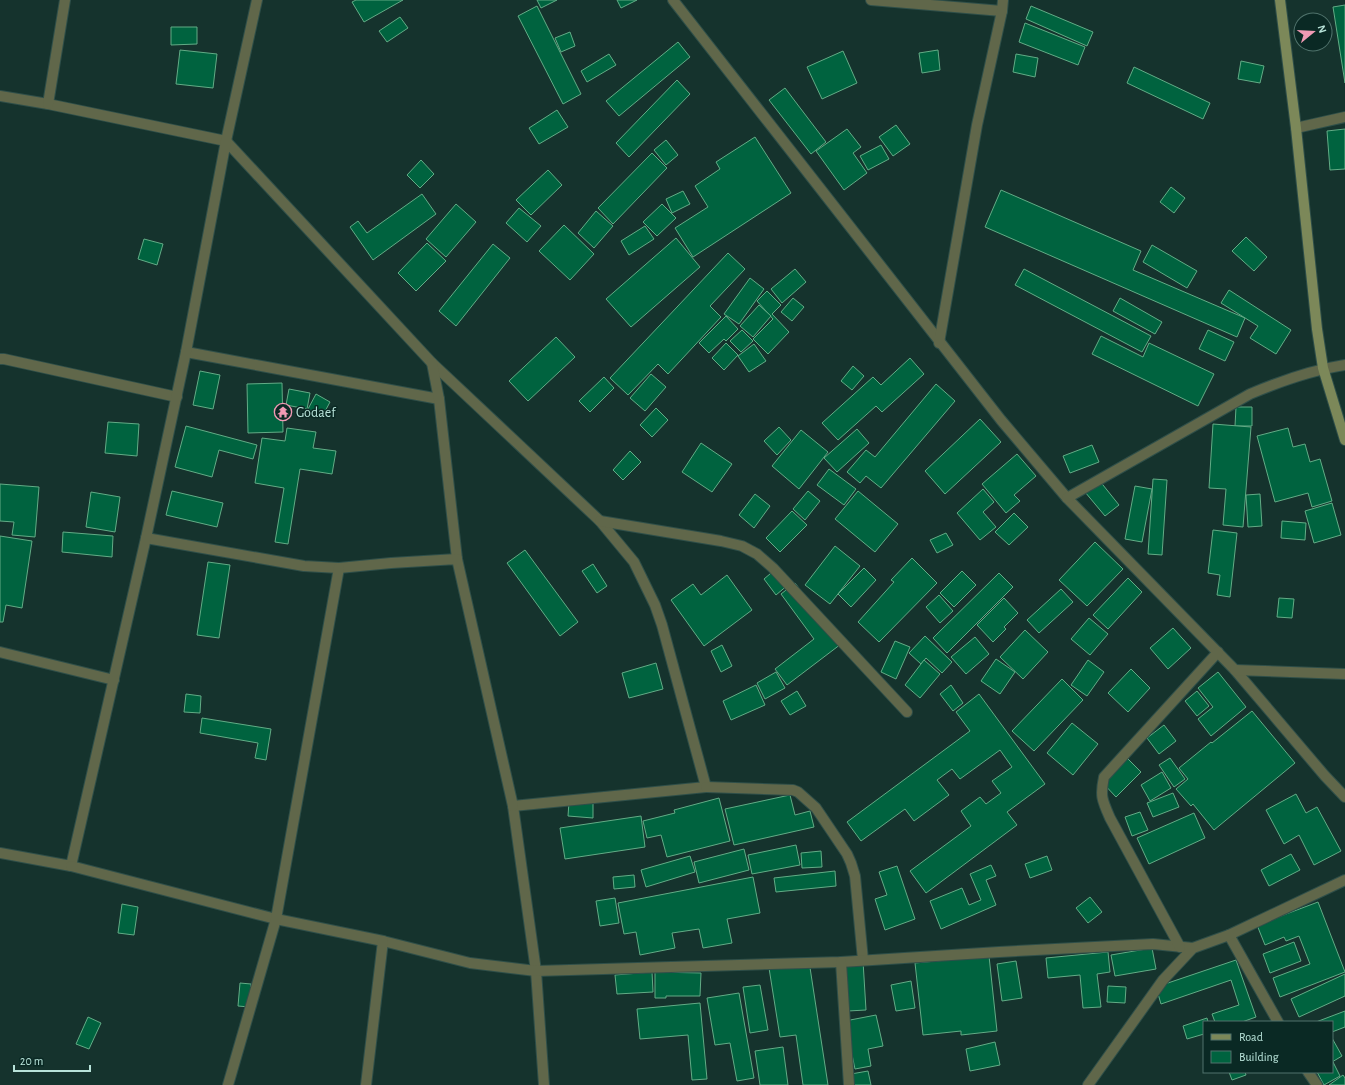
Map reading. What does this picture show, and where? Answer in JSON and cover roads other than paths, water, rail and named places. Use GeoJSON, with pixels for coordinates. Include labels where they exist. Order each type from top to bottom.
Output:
{"type":"FeatureCollection","features":[{"type":"Feature","properties":{"kind":"street"},"geometry":{"type":"LineString","coordinates":[[48,104],[64,0]]}},
{"type":"Feature","properties":{"kind":"street"},"geometry":{"type":"LineString","coordinates":[[71,866],[177,397],[226,141],[256,0]]}},
{"type":"Feature","properties":{"kind":"street"},"geometry":{"type":"LineString","coordinates":[[672,0],[1001,420],[1067,498],[1235,670],[1325,776],[1345,797]]}},
{"type":"Feature","properties":{"kind":"street"},"geometry":{"type":"LineString","coordinates":[[871,0],[1002,11]]}},
{"type":"Feature","properties":{"kind":"street"},"geometry":{"type":"LineString","coordinates":[[939,342],[977,125],[1002,11],[1003,0]]}},
{"type":"Feature","properties":{"kind":"street"},"geometry":{"type":"LineString","coordinates":[[1280,0],[1323,368],[1345,440]]}},
{"type":"Feature","properties":{"kind":"street"},"geometry":{"type":"LineString","coordinates":[[0,96],[48,104],[226,141],[432,363],[600,521],[634,562],[655,605],[706,787]]}},
{"type":"Feature","properties":{"kind":"street"},"geometry":{"type":"LineString","coordinates":[[1296,128],[1345,117]]}},
{"type":"Feature","properties":{"kind":"street"},"geometry":{"type":"LineString","coordinates":[[186,352],[439,399]]}},
{"type":"Feature","properties":{"kind":"street"},"geometry":{"type":"LineString","coordinates":[[0,360],[4,359],[177,397]]}},
{"type":"Feature","properties":{"kind":"street"},"geometry":{"type":"LineString","coordinates":[[432,363],[439,399],[457,559],[513,806],[536,971],[544,1085]]}},
{"type":"Feature","properties":{"kind":"street"},"geometry":{"type":"LineString","coordinates":[[1067,498],[1250,394],[1275,383],[1323,368],[1345,365]]}},
{"type":"Feature","properties":{"kind":"street"},"geometry":{"type":"LineString","coordinates":[[600,521],[721,541],[742,546],[758,554],[773,568],[907,712]]}},
{"type":"Feature","properties":{"kind":"street"},"geometry":{"type":"LineString","coordinates":[[146,538],[304,566],[339,568],[457,559]]}},
{"type":"Feature","properties":{"kind":"street"},"geometry":{"type":"LineString","coordinates":[[228,1085],[276,919],[339,568]]}},
{"type":"Feature","properties":{"kind":"street"},"geometry":{"type":"LineString","coordinates":[[0,652],[114,680]]}},
{"type":"Feature","properties":{"kind":"street"},"geometry":{"type":"LineString","coordinates":[[1180,947],[1110,818],[1102,802],[1101,790],[1104,777],[1218,652]]}},
{"type":"Feature","properties":{"kind":"street"},"geometry":{"type":"LineString","coordinates":[[1235,670],[1345,674]]}},
{"type":"Feature","properties":{"kind":"street"},"geometry":{"type":"LineString","coordinates":[[513,806],[706,787],[793,790],[798,792],[816,808],[847,854],[855,876],[863,960]]}},
{"type":"Feature","properties":{"kind":"street"},"geometry":{"type":"LineString","coordinates":[[0,854],[71,866],[276,919],[383,941],[470,963],[536,971],[841,962],[1153,944],[1193,948],[1229,935],[1345,880]]}},
{"type":"Feature","properties":{"kind":"street"},"geometry":{"type":"LineString","coordinates":[[1229,935],[1277,1021]]}},
{"type":"Feature","properties":{"kind":"street"},"geometry":{"type":"LineString","coordinates":[[366,1085],[383,941]]}},
{"type":"Feature","properties":{"kind":"street"},"geometry":{"type":"LineString","coordinates":[[1088,1085],[1163,980],[1193,948]]}},
{"type":"Feature","properties":{"kind":"street"},"geometry":{"type":"LineString","coordinates":[[841,962],[849,1085]]}},
{"type":"Feature","properties":{"kind":"street"},"geometry":{"type":"LineString","coordinates":[[1309,1073],[1317,1085]]}},
{"type":"Feature","properties":{"kind":"place","name":"Godaef"},"geometry":{"type":"Point","coordinates":[283,412]}}]}
